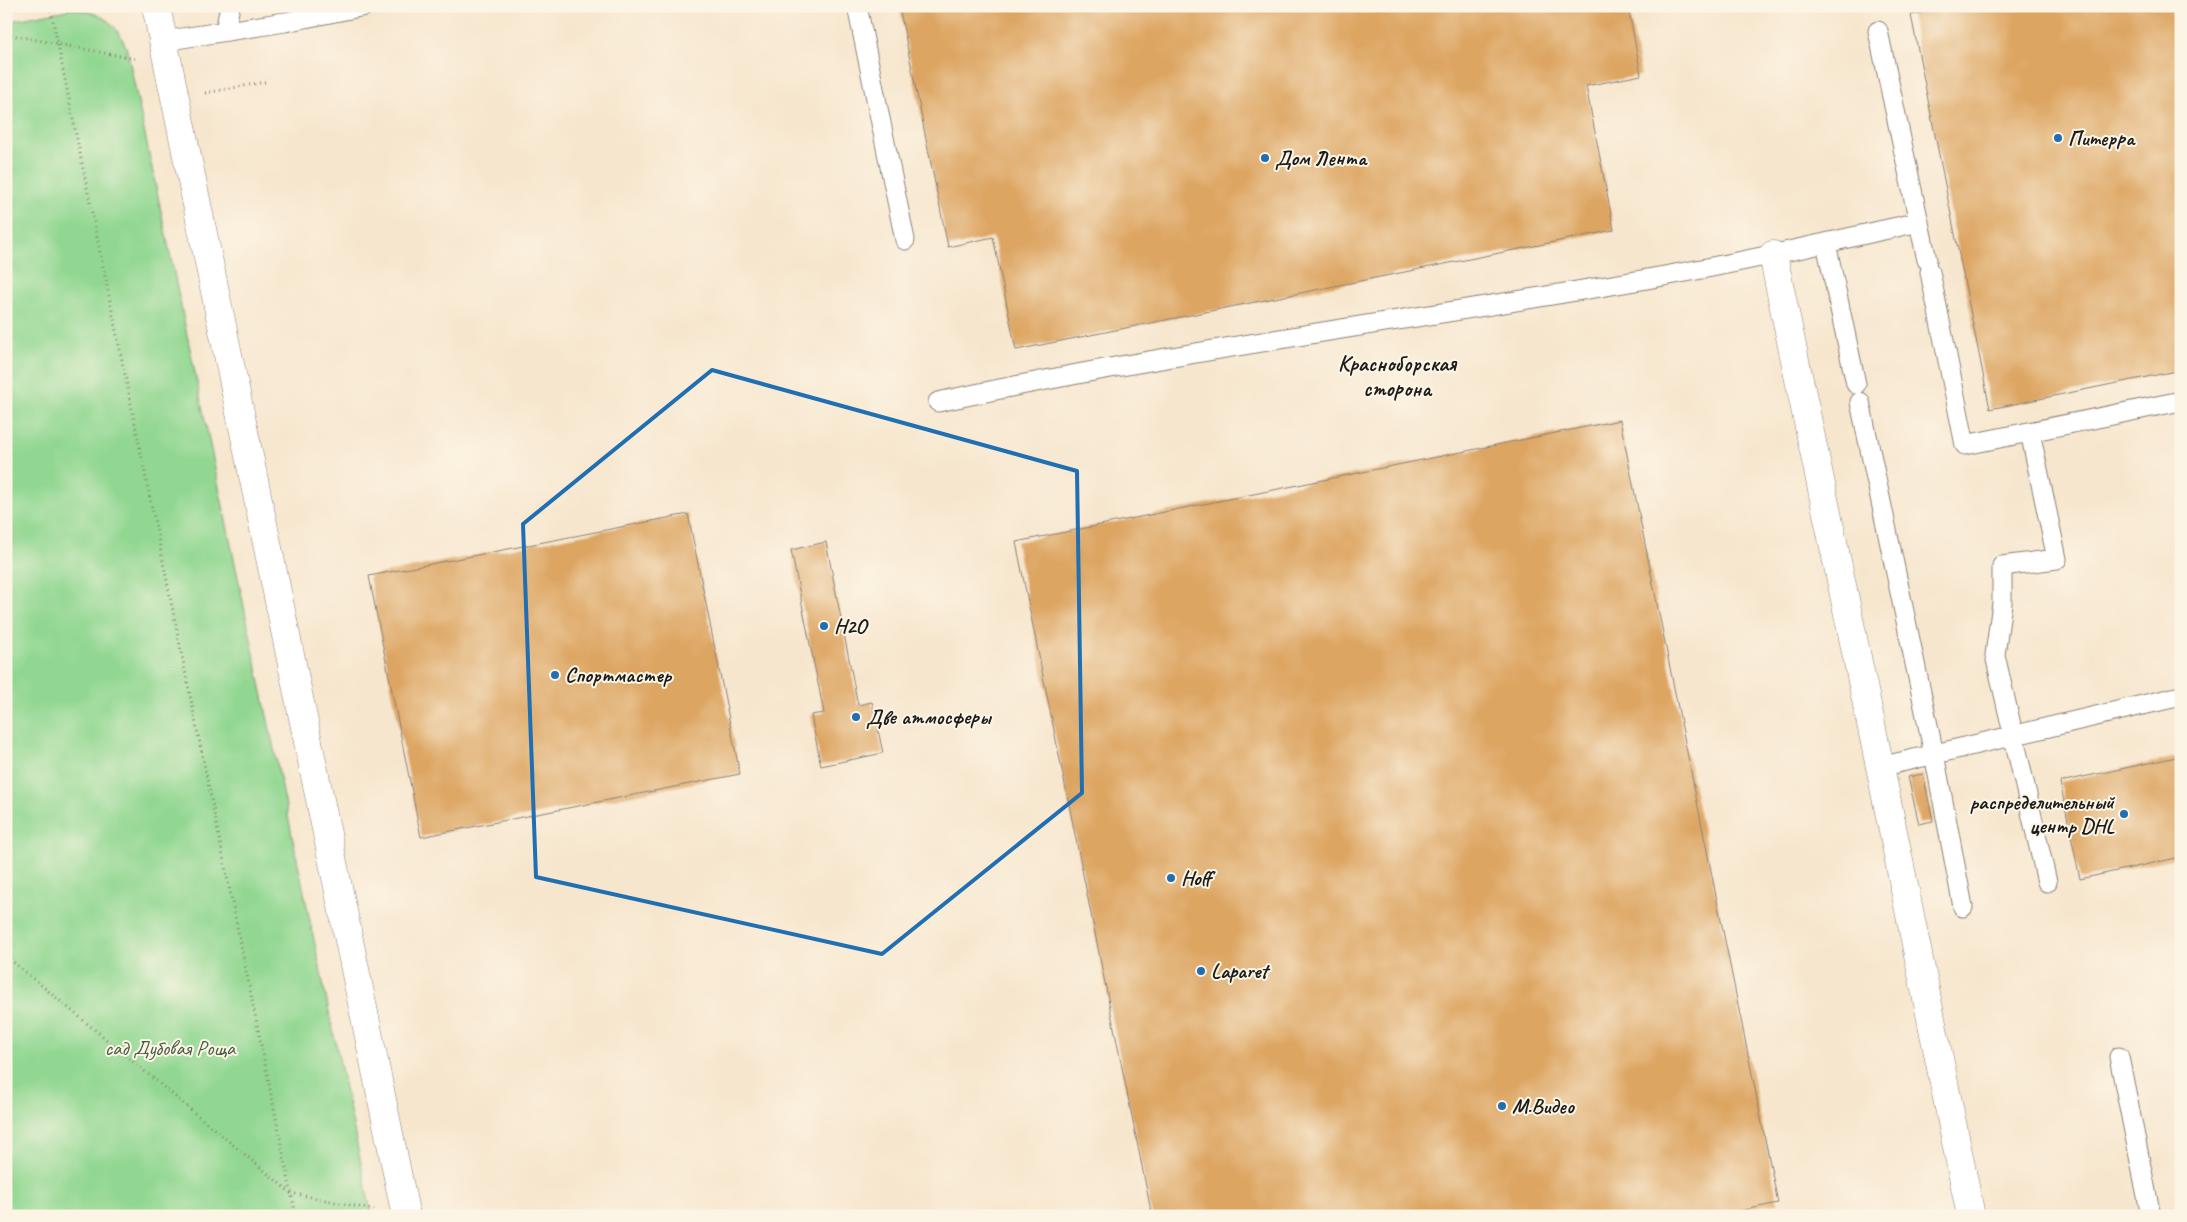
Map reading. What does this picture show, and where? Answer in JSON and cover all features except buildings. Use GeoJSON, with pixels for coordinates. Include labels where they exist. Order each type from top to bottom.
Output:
{"type":"FeatureCollection","features":[{"type":"Feature","properties":{"kind":"street"},"geometry":{"type":"LineString","coordinates":[[156,6],[406,1216]]}},
{"type":"Feature","properties":{"kind":"street"},"geometry":{"type":"LineString","coordinates":[[1773,255],[1971,1216]]}},
{"type":"Feature","properties":{"kind":"lane"},"geometry":{"type":"LineString","coordinates":[[225,31],[230,6]]}},
{"type":"Feature","properties":{"kind":"lane"},"geometry":{"type":"LineString","coordinates":[[285,22],[296,6]]}},
{"type":"Feature","properties":{"kind":"lane"},"geometry":{"type":"LineString","coordinates":[[163,41],[285,22],[365,6]]}},
{"type":"Feature","properties":{"kind":"lane"},"geometry":{"type":"LineString","coordinates":[[857,6],[905,240]]}},
{"type":"Feature","properties":{"kind":"lane"},"geometry":{"type":"LineString","coordinates":[[1878,30],[1929,266],[1965,446],[2181,401]]}},
{"type":"Feature","properties":{"kind":"lane"},"geometry":{"type":"LineString","coordinates":[[938,402],[1046,379],[1665,276],[1773,255],[1919,222]]}},
{"type":"Feature","properties":{"kind":"lane"},"geometry":{"type":"LineString","coordinates":[[1826,243],[1934,754],[1963,907]]}},
{"type":"Feature","properties":{"kind":"lane"},"geometry":{"type":"LineString","coordinates":[[2030,432],[2057,559],[2002,566],[2002,603],[1996,655],[2046,882]]}},
{"type":"Feature","properties":{"kind":"lane"},"geometry":{"type":"LineString","coordinates":[[1880,767],[2181,696]]}},
{"type":"Feature","properties":{"kind":"lane"},"geometry":{"type":"LineString","coordinates":[[2119,1057],[2151,1216]]}},
{"type":"Feature","properties":{"kind":"path"},"geometry":{"type":"LineString","coordinates":[[50,6],[296,1216]]}},
{"type":"Feature","properties":{"kind":"path"},"geometry":{"type":"LineString","coordinates":[[6,34],[137,59]]}},
{"type":"Feature","properties":{"kind":"path"},"geometry":{"type":"LineString","coordinates":[[6,956],[291,1193],[368,1208]]}},
{"type":"Feature","properties":{"kind":"highlighted area"},"geometry":{"type":"Polygon","coordinates":[[[712,370],[1077,471],[1082,793],[882,954],[536,877],[523,524],[712,370]]]}},
{"type":"Feature","properties":{"kind":"green space","name":"сад Дубовая Роща"},"geometry":{"type":"Polygon","coordinates":[[[72,9],[92,13],[107,20],[118,32],[127,49],[372,1216],[6,1216],[6,22],[72,9]]]}},
{"type":"Feature","properties":{"kind":"place","name":"Питерра"},"geometry":{"type":"Point","coordinates":[2058,138]}},
{"type":"Feature","properties":{"kind":"place","name":"Дом Лента"},"geometry":{"type":"Point","coordinates":[1265,158]}},
{"type":"Feature","properties":{"kind":"place","name":"H2O"},"geometry":{"type":"Point","coordinates":[824,626]}},
{"type":"Feature","properties":{"kind":"place","name":"Спортмастер"},"geometry":{"type":"Point","coordinates":[555,675]}},
{"type":"Feature","properties":{"kind":"place","name":"Две атмосферы"},"geometry":{"type":"Point","coordinates":[856,717]}},
{"type":"Feature","properties":{"kind":"place","name":"распределительный центр DHL"},"geometry":{"type":"Point","coordinates":[2124,814]}},
{"type":"Feature","properties":{"kind":"place","name":"Hoff"},"geometry":{"type":"Point","coordinates":[1171,878]}},
{"type":"Feature","properties":{"kind":"place","name":"Laparet"},"geometry":{"type":"Point","coordinates":[1201,971]}},
{"type":"Feature","properties":{"kind":"place","name":"М.Видео"},"geometry":{"type":"Point","coordinates":[1502,1106]}},
{"type":"Feature","properties":{"kind":"district","name":"Красноборская сторона"},"geometry":{"type":"Point","coordinates":[1397,376]}}]}
